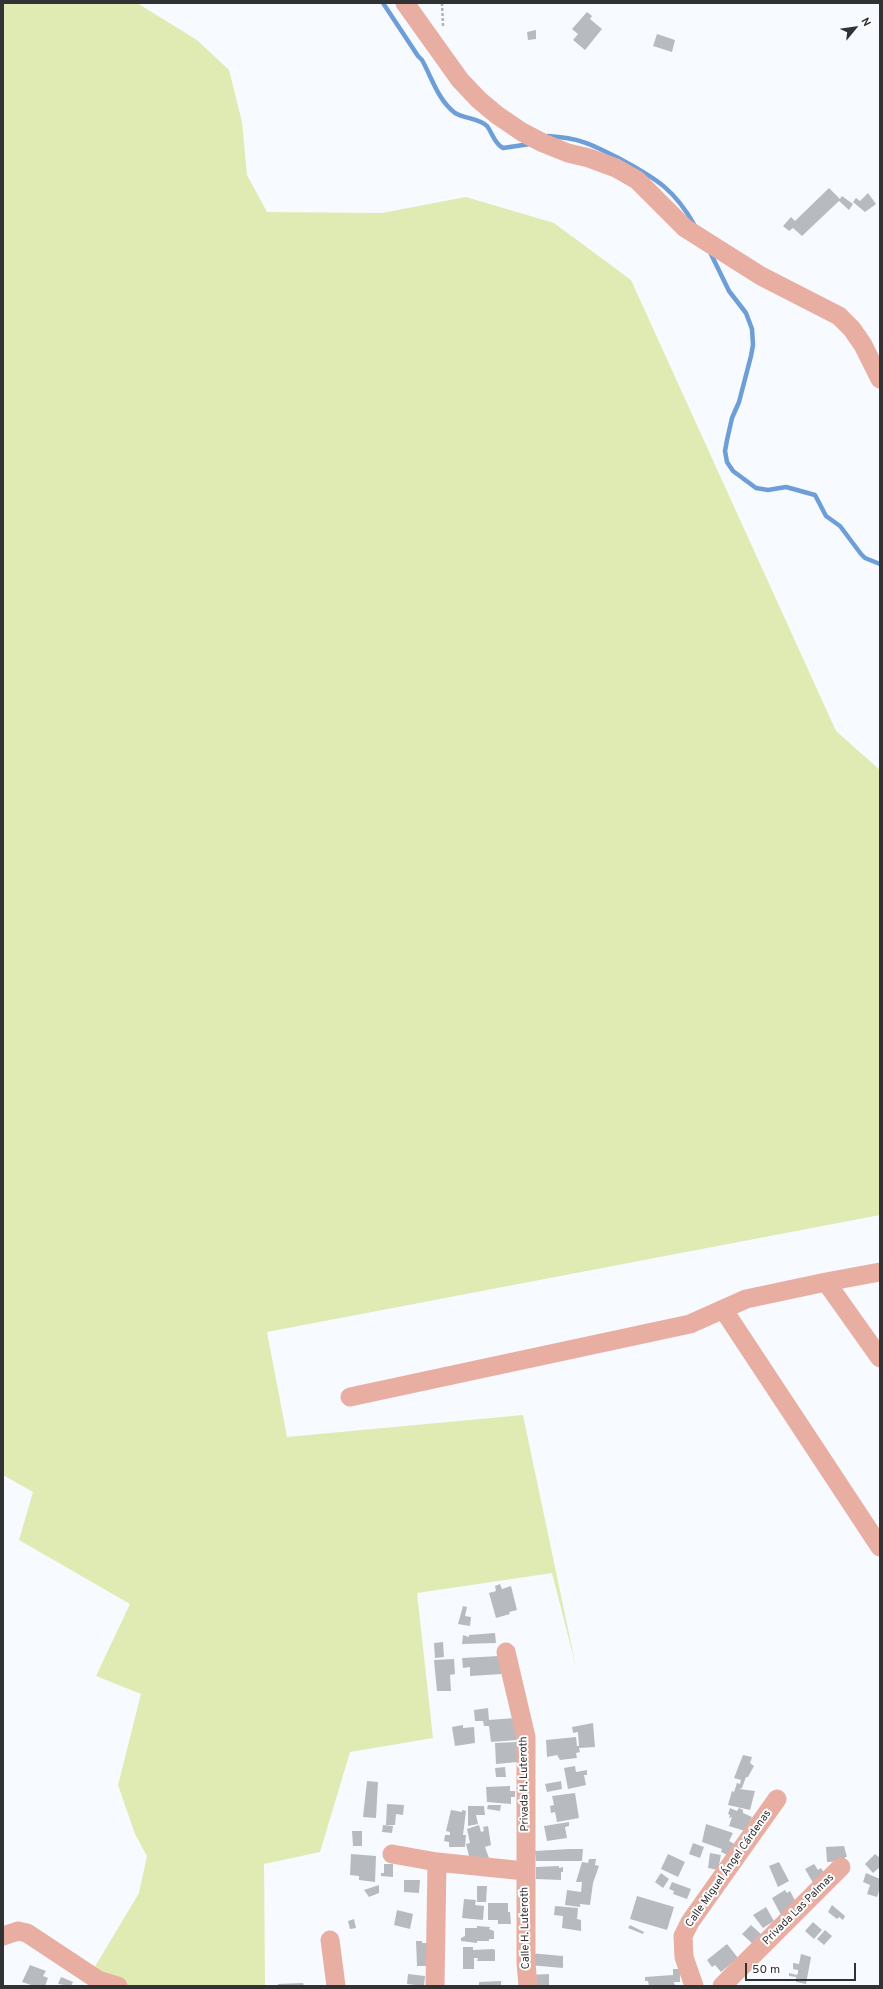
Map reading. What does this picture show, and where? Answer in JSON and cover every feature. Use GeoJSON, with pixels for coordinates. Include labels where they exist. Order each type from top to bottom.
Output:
{"type":"FeatureCollection","features":[{"type":"Feature","properties":{"kind":"street"},"geometry":{"type":"LineString","coordinates":[[405,3],[460,80],[479,100],[497,115],[522,132],[543,143],[568,153],[589,158],[616,168],[637,180],[685,228],[761,276],[839,316],[852,329],[863,345],[880,379]]}},
{"type":"Feature","properties":{"kind":"street"},"geometry":{"type":"LineString","coordinates":[[350,1397],[690,1324],[746,1299],[880,1272]]}},
{"type":"Feature","properties":{"kind":"street"},"geometry":{"type":"LineString","coordinates":[[826,1282],[880,1358]]}},
{"type":"Feature","properties":{"kind":"street"},"geometry":{"type":"LineString","coordinates":[[723,1309],[880,1547]]}},
{"type":"Feature","properties":{"kind":"street","name":"Privada H. Luteroth"},"geometry":{"type":"LineString","coordinates":[[506,1652],[526,1738],[525,1870]]}},
{"type":"Feature","properties":{"kind":"street","name":"Calle Miguel Ángel Cárdenas"},"geometry":{"type":"LineString","coordinates":[[694,1986],[684,1957],[683,1936],[690,1922],[777,1799]]}},
{"type":"Feature","properties":{"kind":"street"},"geometry":{"type":"LineString","coordinates":[[392,1854],[438,1862],[525,1870]]}},
{"type":"Feature","properties":{"kind":"street"},"geometry":{"type":"LineString","coordinates":[[435,1986],[438,1862]]}},
{"type":"Feature","properties":{"kind":"street","name":"Privada Las Palmas"},"geometry":{"type":"LineString","coordinates":[[722,1986],[841,1867]]}},
{"type":"Feature","properties":{"kind":"street","name":"Calle H. Luteroth"},"geometry":{"type":"LineString","coordinates":[[525,1870],[526,1963],[528,1986]]}},
{"type":"Feature","properties":{"kind":"street"},"geometry":{"type":"LineString","coordinates":[[6,1934],[27,1932],[98,1980],[118,1986]]}},
{"type":"Feature","properties":{"kind":"street"},"geometry":{"type":"LineString","coordinates":[[330,1940],[336,1986]]}},
{"type":"Feature","properties":{"kind":"green space"},"geometry":{"type":"Polygon","coordinates":[[[3,3],[137,3],[197,40],[229,70],[242,122],[247,175],[267,212],[382,213],[466,197],[554,223],[631,280],[836,731],[880,770],[880,1215],[267,1332],[287,1437],[523,1415],[576,1667],[552,1573],[417,1593],[433,1738],[350,1752],[320,1852],[264,1864],[265,1986],[118,1986],[90,1975],[139,1893],[147,1856],[135,1834],[118,1785],[141,1694],[96,1676],[130,1604],[19,1540],[33,1492],[3,1475],[3,3]]]}},
{"type":"Feature","properties":{"kind":"building"},"geometry":{"type":"Polygon","coordinates":[[[587,12],[592,16],[590,19],[602,29],[585,50],[573,40],[578,34],[572,29],[587,12]]]}},
{"type":"Feature","properties":{"kind":"building"},"geometry":{"type":"Polygon","coordinates":[[[536,30],[536,39],[528,40],[527,32],[536,30]]]}},
{"type":"Feature","properties":{"kind":"building"},"geometry":{"type":"Polygon","coordinates":[[[657,34],[675,40],[672,52],[653,46],[657,34]]]}},
{"type":"Feature","properties":{"kind":"building"},"geometry":{"type":"Polygon","coordinates":[[[829,188],[840,199],[842,196],[853,204],[849,210],[839,201],[802,236],[793,228],[789,231],[783,226],[791,217],[795,221],[829,188]]]}},
{"type":"Feature","properties":{"kind":"building"},"geometry":{"type":"Polygon","coordinates":[[[868,193],[876,204],[865,212],[853,202],[856,198],[860,201],[868,193]]]}},
{"type":"Feature","properties":{"kind":"building"},"geometry":{"type":"Polygon","coordinates":[[[500,1584],[502,1589],[511,1586],[517,1610],[509,1612],[510,1614],[496,1618],[489,1593],[496,1591],[495,1586],[500,1584]]]}},
{"type":"Feature","properties":{"kind":"building"},"geometry":{"type":"Polygon","coordinates":[[[463,1606],[467,1607],[465,1616],[471,1617],[470,1626],[458,1624],[463,1606]]]}},
{"type":"Feature","properties":{"kind":"building"},"geometry":{"type":"Polygon","coordinates":[[[495,1633],[496,1643],[462,1644],[463,1635],[469,1637],[469,1635],[495,1633]]]}},
{"type":"Feature","properties":{"kind":"building"},"geometry":{"type":"Polygon","coordinates":[[[443,1642],[444,1657],[435,1658],[434,1643],[443,1642]]]}},
{"type":"Feature","properties":{"kind":"building"},"geometry":{"type":"Polygon","coordinates":[[[499,1656],[502,1674],[470,1676],[470,1667],[463,1668],[462,1658],[499,1656]]]}},
{"type":"Feature","properties":{"kind":"building"},"geometry":{"type":"Polygon","coordinates":[[[454,1659],[455,1674],[450,1675],[451,1691],[437,1691],[434,1660],[454,1659]]]}},
{"type":"Feature","properties":{"kind":"building"},"geometry":{"type":"Polygon","coordinates":[[[488,1708],[489,1720],[515,1718],[517,1740],[491,1742],[489,1726],[484,1726],[483,1721],[475,1721],[474,1710],[488,1708]]]}},
{"type":"Feature","properties":{"kind":"building"},"geometry":{"type":"Polygon","coordinates":[[[593,1723],[595,1747],[579,1748],[580,1752],[576,1753],[577,1758],[560,1760],[557,1755],[547,1757],[546,1740],[576,1737],[577,1746],[579,1746],[578,1732],[573,1733],[572,1727],[593,1723]]]}},
{"type":"Feature","properties":{"kind":"building"},"geometry":{"type":"Polygon","coordinates":[[[463,1725],[463,1728],[474,1727],[475,1743],[455,1746],[452,1727],[463,1725]]]}},
{"type":"Feature","properties":{"kind":"building"},"geometry":{"type":"Polygon","coordinates":[[[517,1742],[518,1762],[496,1764],[495,1743],[517,1742]]]}},
{"type":"Feature","properties":{"kind":"building"},"geometry":{"type":"Polygon","coordinates":[[[743,1755],[752,1757],[750,1763],[754,1766],[748,1777],[746,1777],[742,1788],[739,1789],[755,1791],[750,1810],[728,1805],[732,1791],[734,1792],[737,1783],[740,1784],[741,1780],[734,1778],[743,1755]]]}},
{"type":"Feature","properties":{"kind":"building"},"geometry":{"type":"Polygon","coordinates":[[[575,1766],[576,1772],[587,1770],[587,1775],[584,1775],[586,1785],[568,1789],[564,1768],[575,1766]]]}},
{"type":"Feature","properties":{"kind":"building"},"geometry":{"type":"Polygon","coordinates":[[[505,1767],[506,1777],[496,1777],[495,1768],[505,1767]]]}},
{"type":"Feature","properties":{"kind":"building"},"geometry":{"type":"Polygon","coordinates":[[[367,1781],[378,1782],[376,1818],[363,1817],[367,1781]]]}},
{"type":"Feature","properties":{"kind":"building"},"geometry":{"type":"Polygon","coordinates":[[[561,1781],[562,1789],[547,1792],[545,1784],[561,1781]]]}},
{"type":"Feature","properties":{"kind":"building"},"geometry":{"type":"Polygon","coordinates":[[[510,1786],[510,1791],[515,1791],[515,1797],[511,1797],[511,1804],[487,1802],[486,1787],[510,1786]]]}},
{"type":"Feature","properties":{"kind":"building"},"geometry":{"type":"Polygon","coordinates":[[[575,1793],[579,1818],[557,1822],[555,1812],[551,1813],[550,1806],[554,1805],[552,1796],[575,1793]]]}},
{"type":"Feature","properties":{"kind":"building"},"geometry":{"type":"Polygon","coordinates":[[[387,1804],[404,1805],[403,1815],[396,1814],[395,1825],[386,1825],[387,1804]]]}},
{"type":"Feature","properties":{"kind":"building"},"geometry":{"type":"Polygon","coordinates":[[[488,1805],[501,1805],[500,1811],[487,1809],[488,1805]]]}},
{"type":"Feature","properties":{"kind":"building"},"geometry":{"type":"Polygon","coordinates":[[[468,1806],[484,1806],[485,1815],[476,1815],[478,1824],[468,1826],[468,1806]]]}},
{"type":"Feature","properties":{"kind":"building"},"geometry":{"type":"Polygon","coordinates":[[[730,1808],[737,1811],[739,1808],[743,1810],[743,1813],[752,1817],[745,1831],[729,1826],[732,1817],[729,1818],[730,1815],[728,1814],[730,1808]]]}},
{"type":"Feature","properties":{"kind":"building"},"geometry":{"type":"Polygon","coordinates":[[[451,1810],[462,1812],[462,1810],[466,1811],[463,1835],[466,1835],[465,1847],[449,1847],[449,1842],[444,1841],[445,1835],[450,1835],[450,1832],[446,1831],[451,1810]]]}},
{"type":"Feature","properties":{"kind":"building"},"geometry":{"type":"Polygon","coordinates":[[[569,1822],[569,1826],[565,1827],[567,1838],[547,1841],[544,1826],[569,1822]]]}},
{"type":"Feature","properties":{"kind":"building"},"geometry":{"type":"Polygon","coordinates":[[[706,1824],[733,1833],[729,1841],[738,1846],[732,1857],[721,1852],[722,1849],[702,1842],[706,1824]]]}},
{"type":"Feature","properties":{"kind":"building"},"geometry":{"type":"Polygon","coordinates":[[[383,1825],[393,1826],[392,1833],[382,1832],[383,1825]]]}},
{"type":"Feature","properties":{"kind":"building"},"geometry":{"type":"Polygon","coordinates":[[[479,1825],[481,1832],[484,1831],[483,1827],[488,1826],[491,1845],[485,1847],[489,1858],[474,1860],[473,1856],[469,1856],[466,1844],[470,1843],[467,1829],[479,1825]]]}},
{"type":"Feature","properties":{"kind":"building"},"geometry":{"type":"Polygon","coordinates":[[[352,1831],[362,1831],[362,1846],[353,1846],[352,1831]]]}},
{"type":"Feature","properties":{"kind":"building"},"geometry":{"type":"Polygon","coordinates":[[[693,1843],[704,1847],[700,1858],[689,1854],[693,1843]]]}},
{"type":"Feature","properties":{"kind":"building"},"geometry":{"type":"Polygon","coordinates":[[[844,1846],[847,1857],[845,1857],[845,1861],[827,1862],[826,1847],[844,1846]]]}},
{"type":"Feature","properties":{"kind":"building"},"geometry":{"type":"Polygon","coordinates":[[[583,1849],[582,1861],[536,1861],[535,1851],[583,1849]]]}},
{"type":"Feature","properties":{"kind":"building"},"geometry":{"type":"Polygon","coordinates":[[[710,1853],[721,1855],[718,1870],[708,1868],[710,1853]]]}},
{"type":"Feature","properties":{"kind":"building"},"geometry":{"type":"Polygon","coordinates":[[[351,1854],[376,1856],[375,1882],[359,1880],[359,1876],[350,1875],[351,1854]]]}},
{"type":"Feature","properties":{"kind":"building"},"geometry":{"type":"Polygon","coordinates":[[[668,1854],[685,1862],[678,1877],[661,1869],[668,1854]]]}},
{"type":"Feature","properties":{"kind":"building"},"geometry":{"type":"Polygon","coordinates":[[[875,1854],[880,1858],[880,1867],[873,1873],[865,1864],[875,1854]]]}},
{"type":"Feature","properties":{"kind":"building"},"geometry":{"type":"Polygon","coordinates":[[[589,1859],[596,1859],[595,1865],[599,1866],[593,1883],[590,1905],[580,1904],[580,1907],[565,1905],[567,1890],[581,1892],[582,1882],[576,1882],[582,1862],[588,1863],[589,1859]]]}},
{"type":"Feature","properties":{"kind":"building"},"geometry":{"type":"Polygon","coordinates":[[[779,1862],[789,1881],[778,1887],[769,1866],[779,1862]]]}},
{"type":"Feature","properties":{"kind":"building"},"geometry":{"type":"Polygon","coordinates":[[[384,1864],[393,1864],[393,1877],[381,1876],[381,1873],[384,1873],[384,1864]]]}},
{"type":"Feature","properties":{"kind":"building"},"geometry":{"type":"Polygon","coordinates":[[[814,1864],[818,1870],[821,1868],[826,1876],[815,1886],[805,1869],[814,1864]]]}},
{"type":"Feature","properties":{"kind":"building"},"geometry":{"type":"Polygon","coordinates":[[[559,1866],[559,1868],[563,1867],[563,1872],[561,1872],[561,1880],[536,1879],[536,1867],[559,1866]]]}},
{"type":"Feature","properties":{"kind":"building"},"geometry":{"type":"Polygon","coordinates":[[[661,1873],[669,1879],[663,1888],[655,1882],[661,1873]]]}},
{"type":"Feature","properties":{"kind":"building"},"geometry":{"type":"Polygon","coordinates":[[[866,1873],[880,1879],[880,1888],[877,1897],[867,1894],[870,1885],[863,1882],[866,1873]]]}},
{"type":"Feature","properties":{"kind":"building"},"geometry":{"type":"Polygon","coordinates":[[[404,1880],[420,1880],[419,1893],[404,1892],[404,1880]]]}},
{"type":"Feature","properties":{"kind":"building"},"geometry":{"type":"Polygon","coordinates":[[[672,1882],[691,1889],[687,1899],[673,1894],[674,1891],[669,1889],[672,1882]]]}},
{"type":"Feature","properties":{"kind":"building"},"geometry":{"type":"Polygon","coordinates":[[[379,1885],[379,1893],[369,1897],[364,1890],[379,1885]]]}},
{"type":"Feature","properties":{"kind":"building"},"geometry":{"type":"Polygon","coordinates":[[[477,1886],[487,1886],[486,1902],[477,1902],[477,1886]]]}},
{"type":"Feature","properties":{"kind":"building"},"geometry":{"type":"Polygon","coordinates":[[[785,1890],[787,1893],[790,1891],[798,1906],[781,1915],[772,1898],[785,1890]]]}},
{"type":"Feature","properties":{"kind":"building"},"geometry":{"type":"Polygon","coordinates":[[[637,1896],[674,1907],[667,1930],[630,1919],[637,1896]]]}},
{"type":"Feature","properties":{"kind":"building"},"geometry":{"type":"Polygon","coordinates":[[[464,1899],[476,1900],[475,1905],[484,1906],[483,1920],[462,1918],[464,1899]]]}},
{"type":"Feature","properties":{"kind":"building"},"geometry":{"type":"Polygon","coordinates":[[[488,1903],[508,1903],[508,1912],[510,1912],[511,1924],[498,1924],[498,1920],[488,1920],[488,1903]]]}},
{"type":"Feature","properties":{"kind":"building"},"geometry":{"type":"Polygon","coordinates":[[[832,1905],[845,1916],[843,1920],[839,1917],[837,1919],[828,1912],[832,1905]]]}},
{"type":"Feature","properties":{"kind":"building"},"geometry":{"type":"Polygon","coordinates":[[[555,1906],[578,1908],[577,1919],[581,1920],[581,1931],[562,1928],[563,1916],[554,1915],[555,1906]]]}},
{"type":"Feature","properties":{"kind":"building"},"geometry":{"type":"Polygon","coordinates":[[[766,1907],[774,1921],[763,1928],[753,1915],[766,1907]]]}},
{"type":"Feature","properties":{"kind":"building"},"geometry":{"type":"Polygon","coordinates":[[[397,1910],[413,1914],[410,1929],[394,1925],[397,1910]]]}},
{"type":"Feature","properties":{"kind":"building"},"geometry":{"type":"Polygon","coordinates":[[[354,1919],[356,1928],[350,1929],[348,1921],[354,1919]]]}},
{"type":"Feature","properties":{"kind":"building"},"geometry":{"type":"Polygon","coordinates":[[[813,1922],[822,1930],[814,1939],[805,1931],[813,1922]]]}},
{"type":"Feature","properties":{"kind":"building"},"geometry":{"type":"Polygon","coordinates":[[[630,1925],[644,1932],[643,1934],[628,1928],[630,1925]]]}},
{"type":"Feature","properties":{"kind":"building"},"geometry":{"type":"Polygon","coordinates":[[[751,1925],[763,1936],[754,1945],[742,1934],[751,1925]]]}},
{"type":"Feature","properties":{"kind":"building"},"geometry":{"type":"Polygon","coordinates":[[[477,1926],[490,1927],[489,1929],[494,1931],[494,1939],[489,1939],[489,1941],[477,1941],[477,1943],[461,1941],[461,1938],[465,1936],[465,1928],[477,1928],[477,1926]]]}},
{"type":"Feature","properties":{"kind":"building"},"geometry":{"type":"Polygon","coordinates":[[[825,1930],[832,1936],[824,1945],[817,1939],[825,1930]]]}},
{"type":"Feature","properties":{"kind":"building"},"geometry":{"type":"Polygon","coordinates":[[[416,1941],[427,1943],[428,1966],[417,1966],[416,1941]]]}},
{"type":"Feature","properties":{"kind":"building"},"geometry":{"type":"Polygon","coordinates":[[[727,1944],[738,1958],[721,1972],[715,1965],[712,1967],[707,1960],[727,1944]]]}},
{"type":"Feature","properties":{"kind":"building"},"geometry":{"type":"Polygon","coordinates":[[[463,1947],[473,1947],[473,1950],[493,1949],[495,1950],[495,1961],[477,1961],[478,1958],[474,1958],[474,1969],[463,1969],[463,1947]]]}},
{"type":"Feature","properties":{"kind":"building"},"geometry":{"type":"Polygon","coordinates":[[[529,1953],[563,1956],[563,1968],[529,1965],[529,1953]]]}},
{"type":"Feature","properties":{"kind":"building"},"geometry":{"type":"Polygon","coordinates":[[[801,1954],[811,1957],[806,1984],[796,1982],[796,1977],[789,1976],[789,1973],[797,1975],[798,1970],[793,1969],[793,1963],[799,1964],[801,1954]]]}},
{"type":"Feature","properties":{"kind":"building"},"geometry":{"type":"Polygon","coordinates":[[[30,1965],[46,1971],[43,1976],[48,1978],[45,1986],[34,1986],[22,1982],[30,1965]]]}},
{"type":"Feature","properties":{"kind":"building"},"geometry":{"type":"Polygon","coordinates":[[[673,1969],[680,1969],[680,1982],[674,1982],[675,1986],[649,1986],[648,1981],[645,1981],[645,1977],[673,1975],[673,1969]]]}},
{"type":"Feature","properties":{"kind":"building"},"geometry":{"type":"Polygon","coordinates":[[[408,1974],[425,1976],[424,1986],[407,1984],[408,1974]]]}},
{"type":"Feature","properties":{"kind":"building"},"geometry":{"type":"Polygon","coordinates":[[[549,1974],[549,1986],[529,1986],[529,1975],[549,1974]]]}},
{"type":"Feature","properties":{"kind":"building"},"geometry":{"type":"Polygon","coordinates":[[[61,1977],[73,1982],[71,1986],[58,1984],[61,1977]]]}},
{"type":"Feature","properties":{"kind":"building"},"geometry":{"type":"Polygon","coordinates":[[[501,1981],[501,1986],[479,1986],[479,1982],[501,1981]]]}},
{"type":"Feature","properties":{"kind":"building"},"geometry":{"type":"Polygon","coordinates":[[[303,1983],[304,1986],[278,1986],[278,1984],[303,1983]]]}},
{"type":"Feature","properties":{"kind":"waterway"},"geometry":{"type":"LineString","coordinates":[[383,3],[422,60],[436,88],[449,108],[459,115],[484,123],[498,144],[503,148],[530,144]]}},
{"type":"Feature","properties":{"kind":"waterway"},"geometry":{"type":"LineString","coordinates":[[548,136],[569,138],[595,146],[645,173],[672,194],[688,214],[695,226]]}},
{"type":"Feature","properties":{"kind":"waterway"},"geometry":{"type":"LineString","coordinates":[[710,252],[729,291],[746,313],[752,329],[753,345],[751,356],[739,402],[732,418],[727,440],[725,451],[727,462],[733,471],[756,488],[768,490],[786,487],[815,495],[826,516],[840,526],[861,554],[865,558],[880,564]]}}]}
